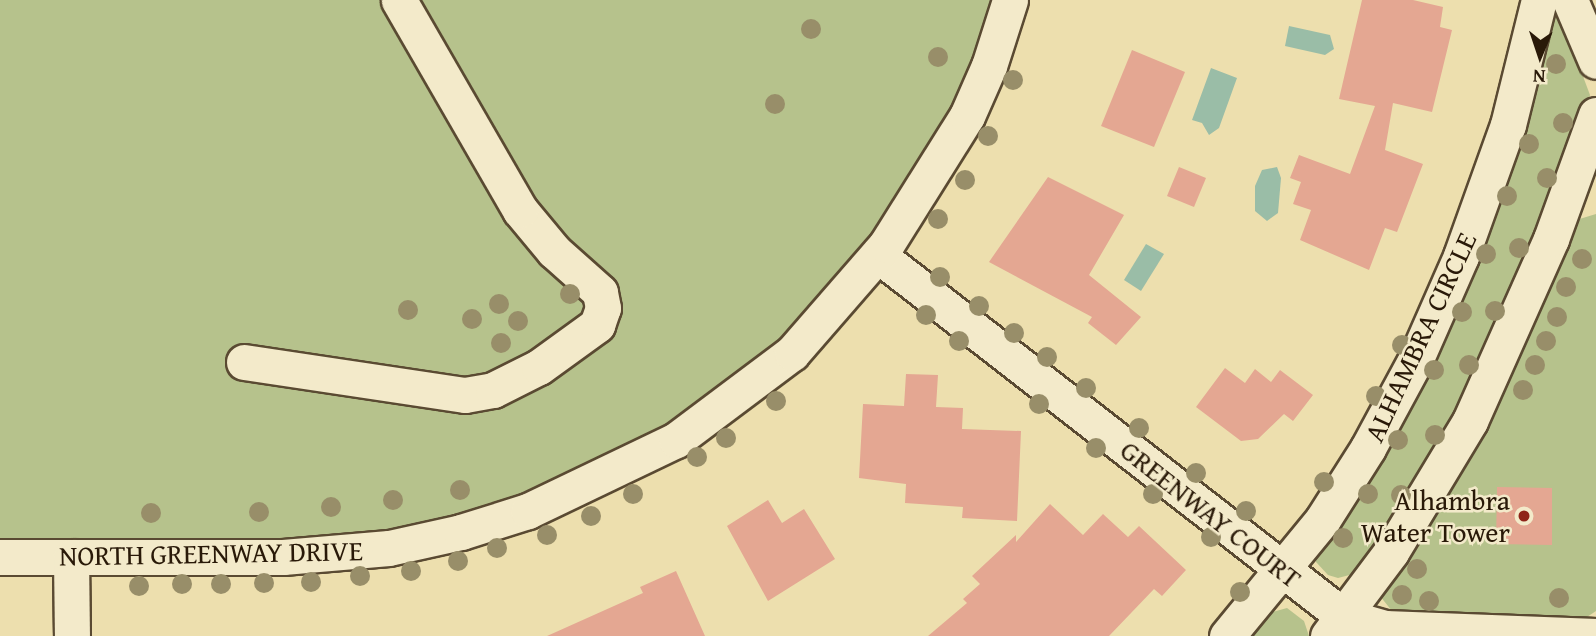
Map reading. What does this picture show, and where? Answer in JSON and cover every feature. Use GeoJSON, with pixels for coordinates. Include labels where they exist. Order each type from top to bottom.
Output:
{"type":"FeatureCollection","features":[{"type":"Feature","properties":{"kind":"street"},"geometry":{"type":"LineString","coordinates":[[244,362],[466,395],[493,390],[539,367],[597,325],[603,308],[600,292],[554,251],[520,210],[399,0]]}},
{"type":"Feature","properties":{"kind":"street","name":"NORTH GREENWAY DRIVE"},"geometry":{"type":"LineString","coordinates":[[0,557],[254,558],[353,552],[426,541],[528,511],[618,472],[729,404],[809,336],[878,255],[914,206],[962,125],[989,66],[1010,0]]}},
{"type":"Feature","properties":{"kind":"street","name":"ALHAMBRA CIRCLE"},"geometry":{"type":"LineString","coordinates":[[1227,636],[1283,571],[1368,448],[1448,287],[1508,125],[1539,0]]}},
{"type":"Feature","properties":{"kind":"street"},"geometry":{"type":"LineString","coordinates":[[1570,0],[1596,61]]}},
{"type":"Feature","properties":{"kind":"street"},"geometry":{"type":"LineString","coordinates":[[1336,626],[1431,490],[1486,387],[1552,239],[1596,116]]}},
{"type":"Feature","properties":{"kind":"street","name":"GREENWAY COURT"},"geometry":{"type":"LineString","coordinates":[[878,255],[1283,571],[1336,626],[1596,636]]}},
{"type":"Feature","properties":{"kind":"street"},"geometry":{"type":"LineString","coordinates":[[71,557],[72,636]]}},
{"type":"Feature","properties":{"kind":"shaded area"},"geometry":{"type":"Polygon","coordinates":[[[0,0],[998,0],[953,119],[838,287],[718,398],[547,492],[369,539],[0,545],[0,0]]]}},
{"type":"Feature","properties":{"kind":"shaded area"},"geometry":{"type":"Polygon","coordinates":[[[1555,14],[1561,18],[1590,95],[1568,167],[1435,465],[1361,572],[1338,578],[1328,575],[1316,562],[1316,553],[1548,17],[1555,14]]]}},
{"type":"Feature","properties":{"kind":"shaded area"},"geometry":{"type":"Polygon","coordinates":[[[1289,26],[1330,35],[1334,49],[1325,55],[1285,46],[1289,26]]]}},
{"type":"Feature","properties":{"kind":"shaded area"},"geometry":{"type":"Polygon","coordinates":[[[1211,68],[1237,78],[1219,128],[1209,135],[1202,123],[1192,120],[1211,68]]]}},
{"type":"Feature","properties":{"kind":"shaded area"},"geometry":{"type":"Polygon","coordinates":[[[1277,167],[1281,178],[1278,213],[1267,221],[1255,211],[1255,186],[1262,170],[1277,167]]]}},
{"type":"Feature","properties":{"kind":"shaded area"},"geometry":{"type":"Polygon","coordinates":[[[1596,214],[1596,611],[1584,619],[1392,611],[1380,596],[1480,435],[1549,286],[1573,221],[1596,214]]]}},
{"type":"Feature","properties":{"kind":"shaded area"},"geometry":{"type":"Polygon","coordinates":[[[1146,244],[1164,254],[1141,291],[1124,280],[1146,244]]]}},
{"type":"Feature","properties":{"kind":"shaded area"},"geometry":{"type":"Polygon","coordinates":[[[1287,608],[1304,621],[1309,636],[1244,636],[1265,614],[1287,608]]]}},
{"type":"Feature","properties":{"kind":"building"},"geometry":{"type":"Polygon","coordinates":[[[1362,0],[1413,0],[1443,7],[1440,27],[1452,30],[1432,112],[1393,103],[1385,150],[1423,164],[1397,232],[1385,228],[1369,270],[1300,240],[1311,210],[1293,204],[1301,182],[1290,178],[1299,155],[1350,174],[1375,106],[1339,99],[1362,0]]]}},
{"type":"Feature","properties":{"kind":"building"},"geometry":{"type":"Polygon","coordinates":[[[1132,50],[1185,72],[1154,147],[1101,126],[1132,50]]]}},
{"type":"Feature","properties":{"kind":"building"},"geometry":{"type":"Polygon","coordinates":[[[1179,167],[1206,178],[1194,207],[1167,196],[1179,167]]]}},
{"type":"Feature","properties":{"kind":"building"},"geometry":{"type":"Polygon","coordinates":[[[1048,177],[1124,215],[1089,275],[1141,317],[1116,345],[1088,323],[1092,317],[989,262],[1048,177]]]}},
{"type":"Feature","properties":{"kind":"building"},"geometry":{"type":"Polygon","coordinates":[[[1225,368],[1245,383],[1255,369],[1271,382],[1280,370],[1313,395],[1293,421],[1284,414],[1258,439],[1241,441],[1196,407],[1225,368]]]}},
{"type":"Feature","properties":{"kind":"building"},"geometry":{"type":"Polygon","coordinates":[[[906,374],[938,375],[936,407],[963,408],[962,429],[1021,431],[1017,521],[962,518],[963,507],[905,503],[906,484],[859,478],[863,404],[904,406],[906,374]]]}},
{"type":"Feature","properties":{"kind":"building","name":"Alhambra Water Tower"},"geometry":{"type":"Polygon","coordinates":[[[1497,487],[1552,488],[1552,545],[1496,544],[1497,487]]]}},
{"type":"Feature","properties":{"kind":"building"},"geometry":{"type":"Polygon","coordinates":[[[768,500],[782,523],[804,509],[835,559],[768,601],[727,526],[768,500]]]}},
{"type":"Feature","properties":{"kind":"building"},"geometry":{"type":"Polygon","coordinates":[[[1050,504],[1083,535],[1103,514],[1128,537],[1139,526],[1186,570],[1162,596],[1154,589],[1109,636],[928,636],[967,603],[963,599],[980,584],[972,576],[1016,535],[1016,542],[1050,504]]]}},
{"type":"Feature","properties":{"kind":"building"},"geometry":{"type":"Polygon","coordinates":[[[676,571],[705,636],[547,636],[643,593],[640,587],[676,571]]]}},
{"type":"Feature","properties":{"kind":"place","name":"Alhambra Water Tower"},"geometry":{"type":"Point","coordinates":[1524,516]}}]}
